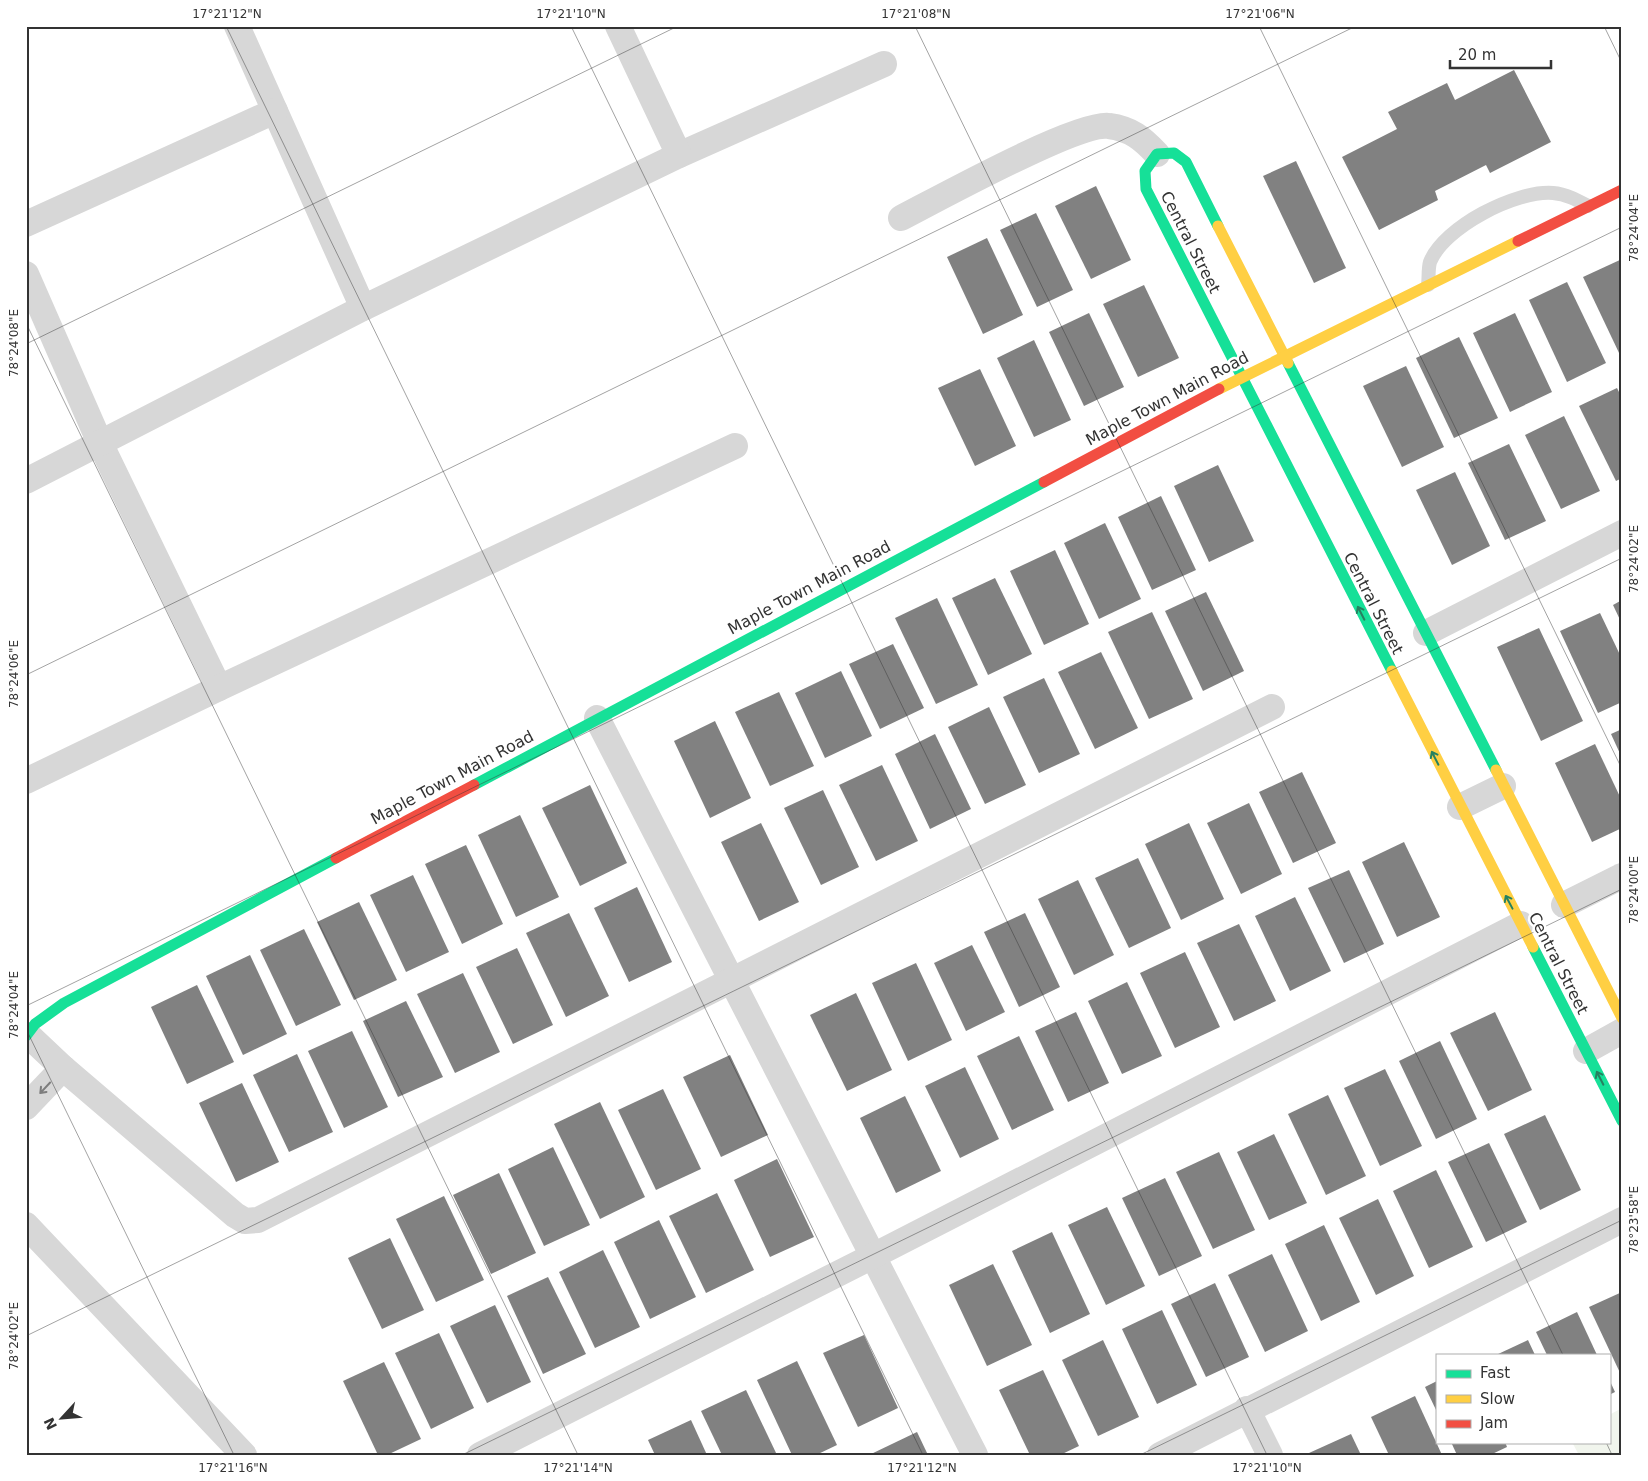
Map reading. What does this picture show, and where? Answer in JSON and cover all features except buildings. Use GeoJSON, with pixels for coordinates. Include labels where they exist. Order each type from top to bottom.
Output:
{"type":"FeatureCollection","features":[{"type":"Feature","properties":{"kind":"street"},"geometry":{"type":"LineString","coordinates":[[237,26],[363,308]]}},
{"type":"Feature","properties":{"kind":"street"},"geometry":{"type":"LineString","coordinates":[[618,26],[679,155]]}},
{"type":"Feature","properties":{"kind":"street"},"geometry":{"type":"LineString","coordinates":[[26,481],[363,308],[679,155],[884,64]]}},
{"type":"Feature","properties":{"kind":"street"},"geometry":{"type":"LineString","coordinates":[[26,224],[275,111]]}},
{"type":"Feature","properties":{"kind":"street"},"geometry":{"type":"LineString","coordinates":[[901,218],[1070,133],[1108,125],[1139,135],[1157,154]]}},
{"type":"Feature","properties":{"kind":"street","name":"Central Street"},"geometry":{"type":"LineString","coordinates":[[1622,1018],[1186,162],[1174,153],[1157,154],[1145,171],[1146,189],[1622,1121]]}},
{"type":"Feature","properties":{"kind":"street","name":"Maple Town Main Road"},"geometry":{"type":"LineString","coordinates":[[27,1036],[40,1020],[64,1003],[597,718],[1241,377],[1622,190]]}},
{"type":"Feature","properties":{"kind":"street"},"geometry":{"type":"LineString","coordinates":[[26,274],[100,443],[219,688]]}},
{"type":"Feature","properties":{"kind":"street"},"geometry":{"type":"LineString","coordinates":[[26,781],[219,688],[735,446]]}},
{"type":"Feature","properties":{"kind":"street"},"geometry":{"type":"LineString","coordinates":[[1426,633],[1622,533]]}},
{"type":"Feature","properties":{"kind":"street"},"geometry":{"type":"LineString","coordinates":[[27,1036],[235,1215],[245,1221],[258,1220],[1272,707]]}},
{"type":"Feature","properties":{"kind":"street"},"geometry":{"type":"LineString","coordinates":[[597,718],[975,1455]]}},
{"type":"Feature","properties":{"kind":"street"},"geometry":{"type":"LineString","coordinates":[[1460,807],[1503,786]]}},
{"type":"Feature","properties":{"kind":"street"},"geometry":{"type":"LineString","coordinates":[[1564,905],[1622,876]]}},
{"type":"Feature","properties":{"kind":"street"},"geometry":{"type":"LineString","coordinates":[[480,1455],[1521,924]]}},
{"type":"Feature","properties":{"kind":"street"},"geometry":{"type":"LineString","coordinates":[[1586,1051],[1622,1032]]}},
{"type":"Feature","properties":{"kind":"street"},"geometry":{"type":"LineString","coordinates":[[26,1107],[63,1068]]}},
{"type":"Feature","properties":{"kind":"street"},"geometry":{"type":"LineString","coordinates":[[1160,1455],[1247,1409],[1622,1220]]}},
{"type":"Feature","properties":{"kind":"street"},"geometry":{"type":"LineString","coordinates":[[26,1225],[244,1455]]}},
{"type":"Feature","properties":{"kind":"street"},"geometry":{"type":"LineString","coordinates":[[1247,1409],[1270,1455]]}},
{"type":"Feature","properties":{"kind":"lane"},"geometry":{"type":"LineString","coordinates":[[1428,285],[1430,262],[1442,243],[1467,223],[1496,206],[1530,194],[1552,193],[1571,197],[1588,206]]}},
{"type":"Feature","properties":{"kind":"shaded area"},"geometry":{"type":"Polygon","coordinates":[[[1622,1408],[1622,1455],[1579,1455],[1573,1444],[1610,1444],[1610,1414],[1622,1408]]]}},
{"type":"Feature","properties":{"kind":"traffic: fast"},"geometry":{"type":"LineString","coordinates":[[1218,226],[1186,162],[1174,153],[1157,154],[1145,171],[1146,189],[1392,671]]}},
{"type":"Feature","properties":{"kind":"traffic: fast"},"geometry":{"type":"LineString","coordinates":[[1288,363],[1496,770]]}},
{"type":"Feature","properties":{"kind":"traffic: fast"},"geometry":{"type":"LineString","coordinates":[[474,785],[1044,482]]}},
{"type":"Feature","properties":{"kind":"traffic: fast"},"geometry":{"type":"LineString","coordinates":[[26,1036],[35,1024],[64,1003],[336,858]]}},
{"type":"Feature","properties":{"kind":"traffic: fast"},"geometry":{"type":"LineString","coordinates":[[1533,947],[1622,1121]]}},
{"type":"Feature","properties":{"kind":"traffic: slow"},"geometry":{"type":"LineString","coordinates":[[1218,226],[1288,363]]}},
{"type":"Feature","properties":{"kind":"traffic: slow"},"geometry":{"type":"LineString","coordinates":[[1219,389],[1518,241]]}},
{"type":"Feature","properties":{"kind":"traffic: slow"},"geometry":{"type":"LineString","coordinates":[[1392,671],[1533,947]]}},
{"type":"Feature","properties":{"kind":"traffic: slow"},"geometry":{"type":"LineString","coordinates":[[1496,770],[1622,1018]]}},
{"type":"Feature","properties":{"kind":"traffic: jam"},"geometry":{"type":"LineString","coordinates":[[1518,241],[1622,190]]}},
{"type":"Feature","properties":{"kind":"traffic: jam"},"geometry":{"type":"LineString","coordinates":[[1044,482],[1219,389]]}},
{"type":"Feature","properties":{"kind":"traffic: jam"},"geometry":{"type":"LineString","coordinates":[[336,858],[474,785]]}}]}
